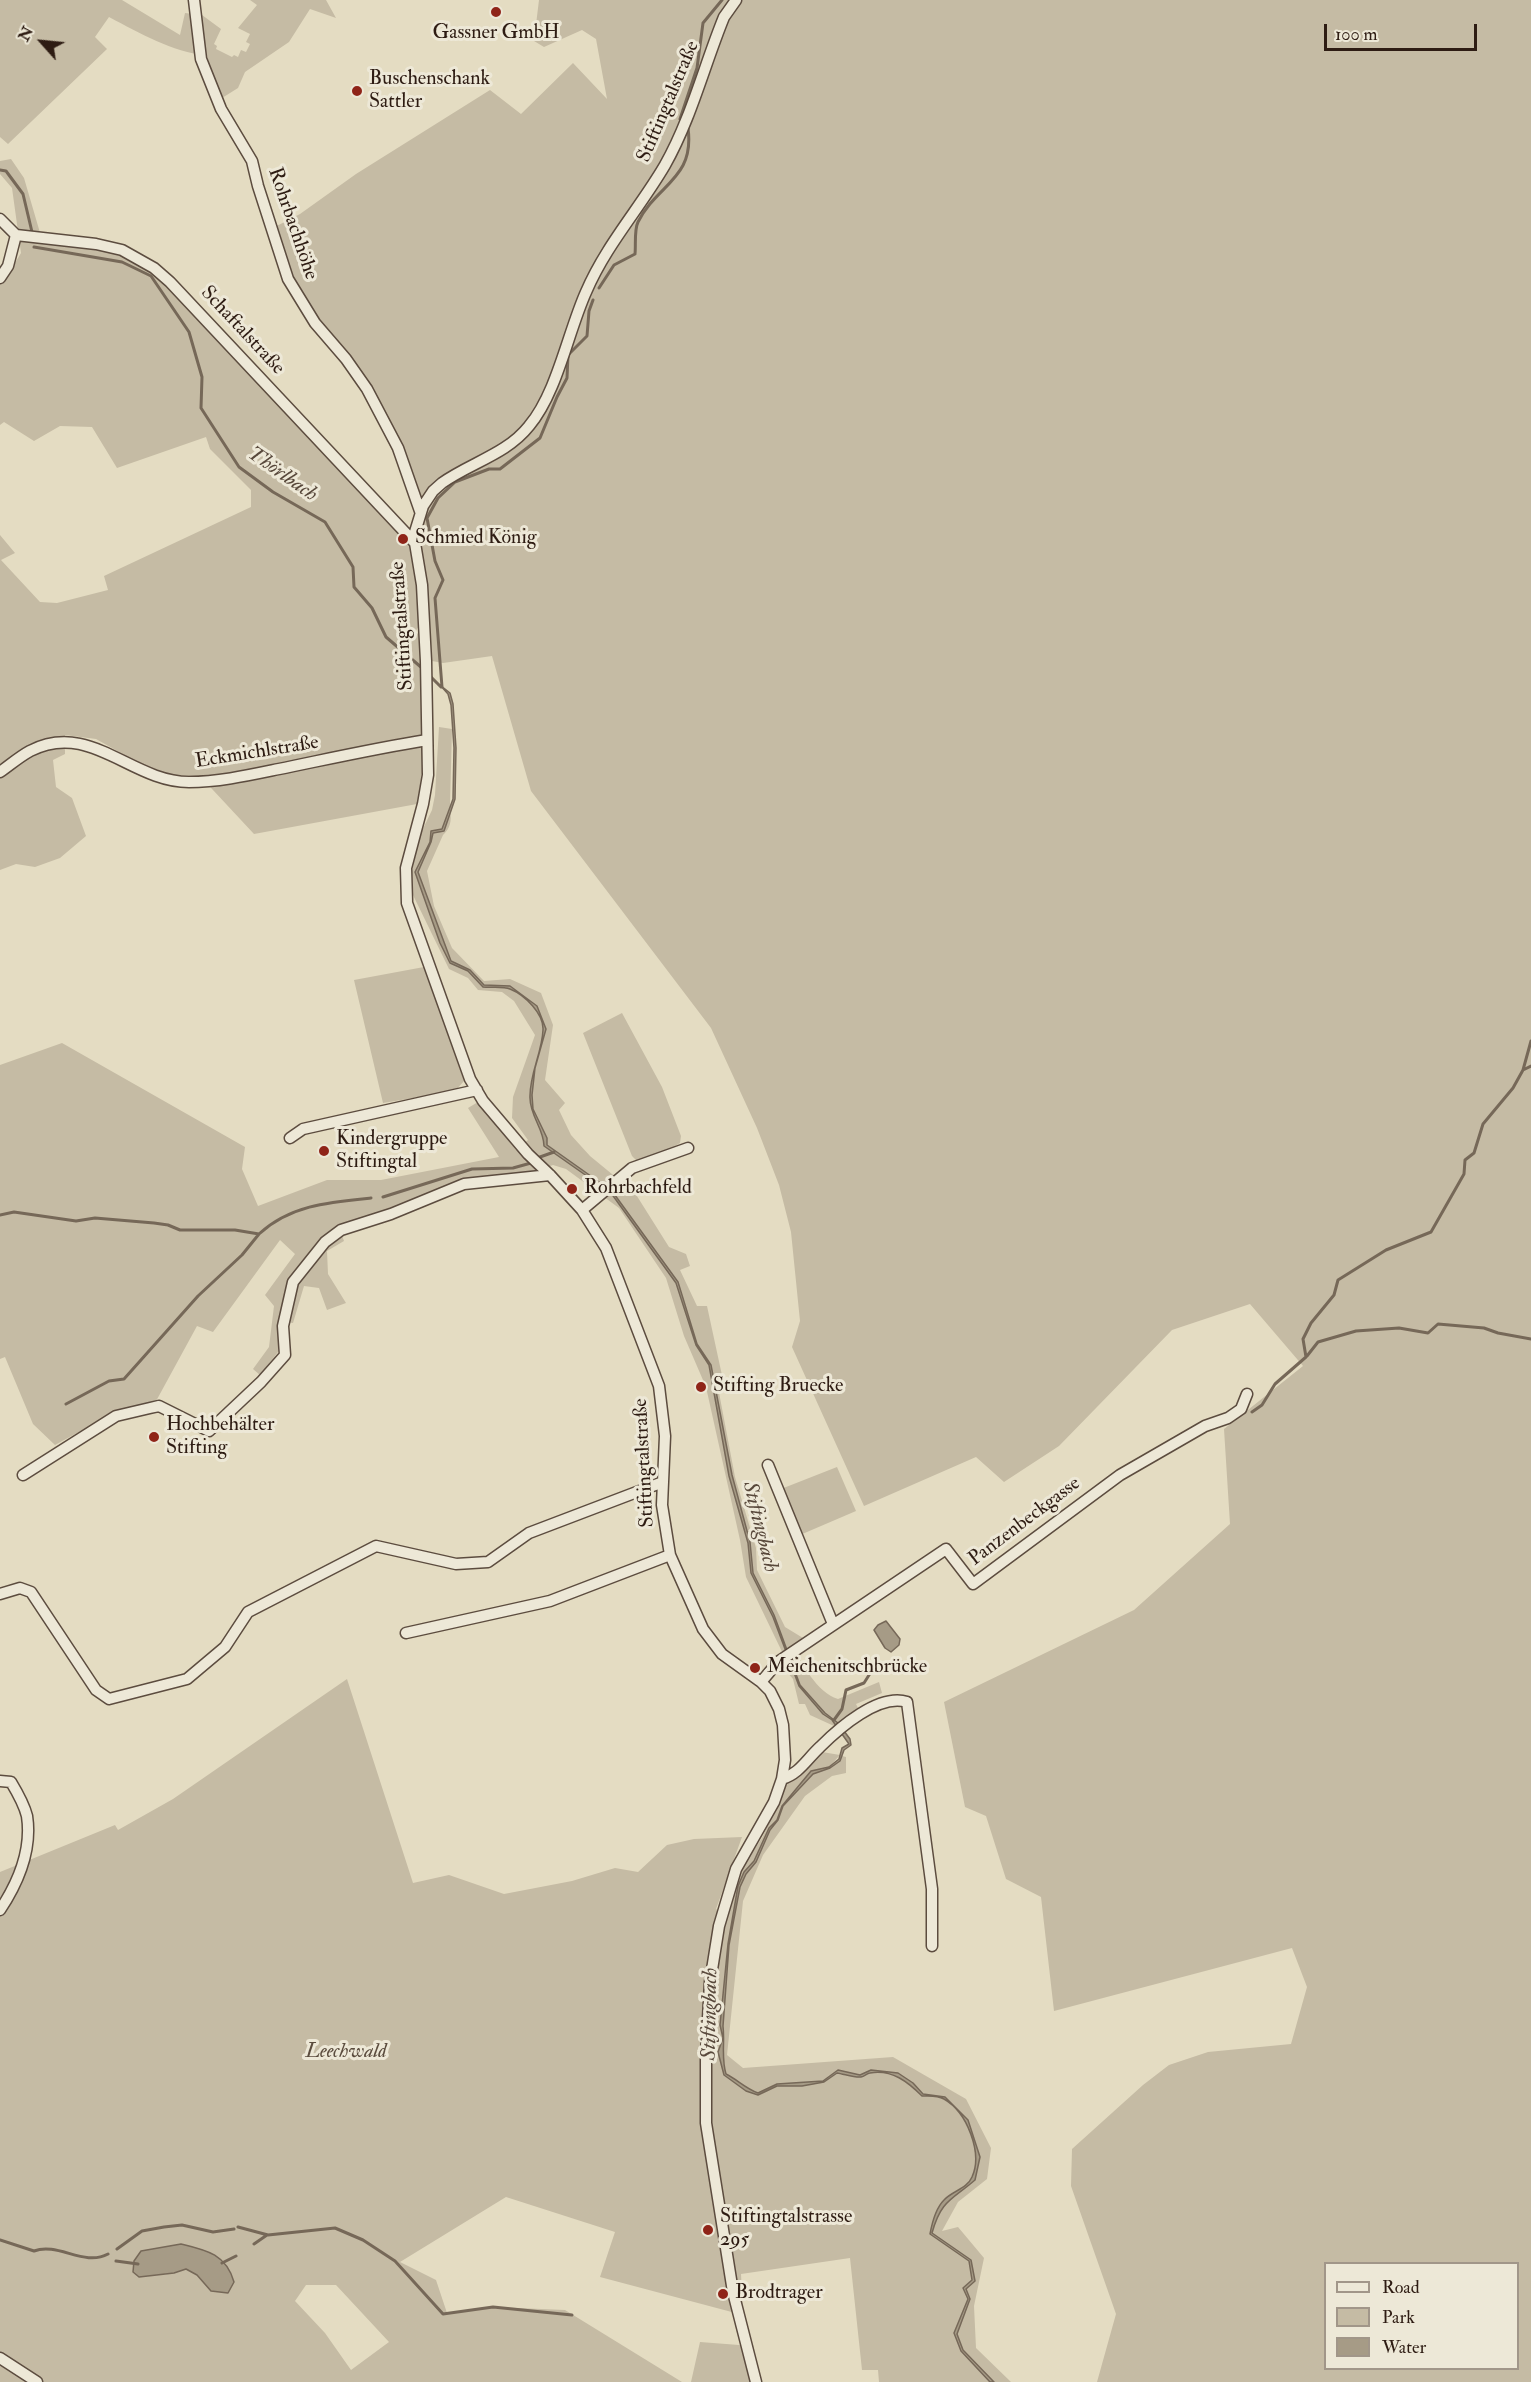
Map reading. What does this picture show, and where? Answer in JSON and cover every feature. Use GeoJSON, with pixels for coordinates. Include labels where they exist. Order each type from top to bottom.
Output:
{"type":"FeatureCollection","features":[{"type":"Feature","properties":{"kind":"street","name":"Rohrbachhöhe"},"geometry":{"type":"LineString","coordinates":[[194,0],[201,59],[221,109],[252,161],[288,279],[315,323],[346,359],[367,389],[398,448],[420,511]]}},
{"type":"Feature","properties":{"kind":"street","name":"Stiftingtalstraße"},"geometry":{"type":"LineString","coordinates":[[736,0],[723,17],[674,147],[653,184],[610,246],[586,291],[553,381],[535,418],[512,443],[442,483],[433,491],[420,511],[415,543],[422,585],[428,776],[406,868],[407,903],[446,1006],[463,1063],[477,1090],[528,1154],[582,1210],[598,1233],[614,1265],[659,1386],[665,1436],[664,1524],[670,1555],[680,1582],[703,1629],[722,1654],[761,1682],[775,1700],[783,1725],[785,1760],[782,1779],[774,1802],[736,1869],[715,1948],[707,2019],[706,2124],[733,2292],[756,2382]]}},
{"type":"Feature","properties":{"kind":"street"},"geometry":{"type":"LineString","coordinates":[[0,219],[16,234],[8,266],[0,278]]}},
{"type":"Feature","properties":{"kind":"street","name":"Schaftalstraße"},"geometry":{"type":"LineString","coordinates":[[16,234],[96,244],[122,250],[154,268],[170,282],[415,543]]}},
{"type":"Feature","properties":{"kind":"street","name":"Eckmichlstraße"},"geometry":{"type":"LineString","coordinates":[[0,772],[32,750],[62,742],[93,746],[143,772],[163,779],[187,782],[246,776],[427,740]]}},
{"type":"Feature","properties":{"kind":"street"},"geometry":{"type":"LineString","coordinates":[[290,1138],[303,1128],[477,1090]]}},
{"type":"Feature","properties":{"kind":"street"},"geometry":{"type":"LineString","coordinates":[[582,1210],[632,1168],[688,1148]]}},
{"type":"Feature","properties":{"kind":"street"},"geometry":{"type":"LineString","coordinates":[[23,1474],[116,1416],[150,1408],[159,1406],[209,1431],[285,1355],[283,1326],[293,1282],[325,1242],[341,1230],[391,1214],[464,1184],[550,1175]]}},
{"type":"Feature","properties":{"kind":"street","name":"Panzenbeckgasse"},"geometry":{"type":"LineString","coordinates":[[761,1682],[777,1662],[946,1549],[973,1584],[1120,1474],[1196,1431],[1228,1418],[1241,1408],[1247,1394]]}},
{"type":"Feature","properties":{"kind":"street"},"geometry":{"type":"LineString","coordinates":[[768,1465],[833,1624]]}},
{"type":"Feature","properties":{"kind":"street"},"geometry":{"type":"LineString","coordinates":[[0,1594],[20,1588],[31,1592],[96,1690],[109,1699],[144,1692],[187,1678],[225,1647],[248,1612],[376,1546],[456,1564],[488,1562],[529,1533],[663,1482]]}},
{"type":"Feature","properties":{"kind":"street"},"geometry":{"type":"LineString","coordinates":[[406,1633],[550,1601],[670,1555]]}},
{"type":"Feature","properties":{"kind":"street"},"geometry":{"type":"LineString","coordinates":[[782,1779],[794,1775],[847,1723],[877,1706],[896,1699],[907,1702],[932,1889],[932,1946]]}},
{"type":"Feature","properties":{"kind":"street"},"geometry":{"type":"LineString","coordinates":[[0,1781],[10,1782],[23,1806],[27,1824],[25,1854],[20,1873],[0,1910]]}},
{"type":"Feature","properties":{"kind":"street"},"geometry":{"type":"LineString","coordinates":[[0,2358],[37,2382]]}},
{"type":"Feature","properties":{"kind":"green space"},"geometry":{"type":"Polygon","coordinates":[[[0,0],[122,0],[180,35],[185,13],[202,15],[221,29],[214,44],[217,46],[216,49],[232,57],[234,55],[238,57],[241,50],[246,52],[250,44],[246,42],[250,34],[238,28],[257,5],[250,0],[326,0],[336,18],[310,9],[289,42],[245,72],[238,88],[222,98],[214,82],[207,56],[169,46],[109,17],[95,37],[107,49],[8,144],[0,137],[0,0]]]}},
{"type":"Feature","properties":{"kind":"green space"},"geometry":{"type":"Polygon","coordinates":[[[539,0],[1531,0],[1531,2382],[1097,2382],[1116,2314],[1071,2186],[1072,2149],[1143,2085],[1169,2065],[1208,2052],[1291,2044],[1307,1987],[1292,1948],[1054,2011],[1041,1897],[1006,1879],[986,1816],[965,1807],[944,1702],[1134,1610],[1230,1524],[1224,1429],[1303,1366],[1250,1304],[1172,1330],[1059,1446],[1004,1482],[976,1457],[864,1506],[792,1347],[800,1321],[791,1232],[779,1185],[757,1128],[711,1028],[531,791],[492,656],[443,663],[432,661],[427,586],[421,623],[415,632],[420,635],[423,767],[417,804],[254,834],[199,775],[171,775],[137,762],[96,739],[65,735],[65,754],[53,760],[56,787],[72,798],[86,836],[60,858],[35,867],[16,864],[0,870],[0,535],[15,553],[1,560],[40,602],[57,603],[108,590],[104,576],[251,507],[251,490],[210,449],[206,437],[117,468],[92,427],[60,426],[34,441],[4,422],[0,425],[0,284],[21,253],[12,188],[0,174],[0,161],[11,159],[24,178],[43,243],[115,252],[141,264],[173,293],[412,548],[431,502],[413,506],[399,465],[364,392],[311,325],[291,293],[267,231],[300,214],[356,174],[490,90],[521,114],[573,63],[607,99],[596,39],[582,30],[544,47],[534,41],[539,0]]]}},
{"type":"Feature","properties":{"kind":"green space"},"geometry":{"type":"Polygon","coordinates":[[[439,727],[452,729],[450,806],[442,829],[431,832],[430,842],[415,872],[450,963],[468,971],[483,987],[504,988],[516,992],[537,1012],[543,1030],[531,1081],[530,1098],[544,1146],[611,1193],[676,1283],[696,1345],[709,1365],[729,1476],[748,1543],[751,1573],[773,1617],[799,1686],[823,1714],[836,1724],[834,1726],[810,1715],[805,1704],[799,1704],[793,1679],[780,1664],[786,1660],[746,1577],[706,1387],[684,1336],[666,1278],[619,1208],[566,1169],[553,1165],[528,1174],[464,1178],[390,1209],[338,1225],[344,1241],[327,1251],[328,1274],[346,1303],[327,1310],[319,1288],[304,1286],[293,1323],[279,1321],[278,1352],[260,1375],[253,1369],[269,1347],[274,1306],[265,1295],[295,1254],[280,1240],[213,1332],[197,1326],[155,1403],[117,1411],[55,1445],[33,1424],[5,1357],[0,1359],[0,1065],[62,1043],[245,1147],[242,1169],[258,1206],[327,1180],[381,1180],[499,1157],[468,1108],[478,1102],[516,1150],[528,1140],[512,1118],[513,1097],[535,1035],[514,1001],[502,992],[478,990],[468,978],[449,969],[413,895],[412,871],[420,835],[432,810],[435,795],[439,727]]]}},
{"type":"Feature","properties":{"kind":"green space"},"geometry":{"type":"Polygon","coordinates":[[[450,812],[449,827],[427,871],[434,906],[452,948],[484,981],[510,979],[541,993],[553,1025],[545,1080],[565,1103],[559,1110],[571,1135],[590,1156],[635,1193],[669,1247],[686,1254],[690,1266],[680,1270],[697,1306],[707,1306],[723,1380],[717,1382],[735,1477],[756,1548],[757,1570],[785,1627],[803,1638],[792,1646],[817,1684],[838,1699],[879,1682],[882,1693],[856,1704],[858,1708],[838,1723],[825,1713],[800,1685],[774,1615],[753,1573],[750,1542],[732,1475],[711,1365],[697,1344],[678,1282],[612,1191],[547,1145],[547,1138],[533,1110],[535,1068],[546,1029],[537,1006],[510,986],[484,985],[470,970],[451,961],[418,872],[433,833],[444,831],[450,812]]]}},
{"type":"Feature","properties":{"kind":"green space"},"geometry":{"type":"Polygon","coordinates":[[[424,967],[464,1081],[455,1091],[383,1103],[354,980],[424,967]]]}},
{"type":"Feature","properties":{"kind":"green space"},"geometry":{"type":"Polygon","coordinates":[[[622,1013],[662,1087],[681,1136],[680,1143],[665,1152],[637,1161],[632,1156],[583,1033],[622,1013]]]}},
{"type":"Feature","properties":{"kind":"green space"},"geometry":{"type":"Polygon","coordinates":[[[837,1467],[856,1511],[800,1535],[781,1489],[837,1467]]]}},
{"type":"Feature","properties":{"kind":"green space","name":"Leechwald"},"geometry":{"type":"Polygon","coordinates":[[[347,1679],[413,1883],[449,1875],[504,1894],[572,1881],[615,1868],[638,1872],[667,1845],[694,1839],[742,1837],[716,1909],[727,1916],[739,1872],[762,1838],[788,1782],[822,1752],[840,1755],[829,1767],[811,1771],[782,1806],[777,1820],[769,1828],[754,1861],[744,1872],[738,1886],[728,1944],[720,2025],[723,2038],[719,2052],[724,2075],[740,2087],[761,2094],[778,2086],[815,2084],[837,2073],[856,2077],[869,2073],[885,2073],[899,2078],[922,2096],[936,2096],[944,2099],[960,2113],[971,2134],[975,2167],[967,2184],[942,2203],[930,2234],[969,2261],[972,2280],[963,2288],[968,2299],[954,2333],[961,2351],[990,2382],[879,2382],[878,2370],[862,2370],[850,2258],[741,2274],[743,2315],[600,2277],[615,2232],[506,2197],[400,2262],[436,2280],[447,2313],[493,2307],[565,2310],[682,2382],[0,2382],[0,1872],[115,1825],[118,1830],[173,1799],[347,1679]],[[181,2244],[162,2249],[163,2275],[186,2269],[197,2275],[211,2291],[234,2282],[229,2270],[181,2244]],[[306,2285],[295,2301],[325,2333],[351,2370],[389,2342],[336,2285],[306,2285]]]}},
{"type":"Feature","properties":{"kind":"green space"},"geometry":{"type":"Polygon","coordinates":[[[842,1756],[846,1757],[846,1773],[832,1776],[805,1796],[763,1855],[743,1901],[727,2055],[743,2068],[893,2057],[966,2099],[991,2148],[987,2179],[958,2202],[942,2231],[958,2227],[984,2258],[974,2306],[976,2348],[1011,2382],[994,2382],[963,2350],[957,2333],[970,2299],[966,2289],[975,2281],[971,2260],[932,2233],[943,2207],[975,2180],[980,2157],[968,2120],[945,2097],[923,2094],[913,2083],[898,2073],[871,2070],[860,2075],[838,2070],[823,2081],[777,2084],[758,2093],[726,2074],[722,2026],[729,1945],[739,1887],[756,1862],[783,1806],[813,1774],[830,1768],[842,1756]]]}},
{"type":"Feature","properties":{"kind":"green space"},"geometry":{"type":"Polygon","coordinates":[[[700,2342],[752,2346],[762,2382],[691,2382],[700,2342]]]}},
{"type":"Feature","properties":{"kind":"water"},"geometry":{"type":"Polygon","coordinates":[[[440,685],[450,693],[453,704],[456,748],[455,799],[444,831],[433,833],[431,842],[418,872],[451,961],[470,970],[484,985],[510,986],[537,1006],[546,1029],[535,1068],[533,1109],[547,1138],[547,1145],[612,1191],[678,1282],[697,1344],[711,1365],[732,1475],[750,1542],[753,1573],[774,1615],[800,1685],[825,1713],[838,1723],[850,1739],[851,1745],[844,1750],[840,1761],[830,1768],[813,1774],[783,1806],[778,1820],[770,1830],[756,1862],[746,1874],[740,1887],[729,1945],[723,2026],[726,2074],[758,2093],[777,2084],[823,2081],[838,2070],[860,2075],[871,2070],[898,2073],[913,2083],[923,2094],[945,2097],[968,2120],[980,2157],[975,2180],[943,2207],[932,2233],[971,2260],[975,2281],[966,2289],[970,2299],[957,2334],[963,2350],[994,2382],[990,2382],[961,2351],[954,2333],[968,2299],[963,2288],[972,2280],[969,2261],[930,2234],[941,2203],[970,2181],[975,2167],[976,2157],[971,2134],[960,2113],[944,2099],[936,2096],[922,2096],[899,2078],[885,2073],[869,2073],[859,2077],[837,2073],[824,2082],[802,2086],[777,2086],[758,2095],[746,2091],[724,2075],[718,2052],[723,2038],[720,2025],[728,1944],[738,1886],[744,1872],[754,1861],[769,1828],[777,1820],[782,1806],[811,1771],[829,1767],[839,1759],[842,1748],[849,1744],[832,1720],[823,1714],[799,1686],[773,1617],[751,1573],[748,1543],[729,1476],[709,1365],[696,1345],[676,1283],[611,1193],[544,1146],[542,1134],[532,1111],[530,1098],[531,1081],[543,1030],[537,1012],[527,1000],[510,989],[483,987],[468,971],[450,963],[440,943],[415,872],[430,842],[431,831],[442,829],[453,799],[454,748],[451,705],[448,694],[440,685]]]}},
{"type":"Feature","properties":{"kind":"water"},"geometry":{"type":"Polygon","coordinates":[[[886,1621],[900,1639],[899,1645],[891,1652],[885,1648],[874,1630],[886,1621]]]}},
{"type":"Feature","properties":{"kind":"water"},"geometry":{"type":"Polygon","coordinates":[[[181,2244],[207,2251],[226,2265],[234,2282],[228,2293],[211,2291],[197,2275],[186,2269],[174,2273],[139,2277],[133,2272],[134,2261],[141,2251],[181,2244]]]}},
{"type":"Feature","properties":{"kind":"waterway"},"geometry":{"type":"LineString","coordinates":[[680,119],[697,68],[703,23],[722,0]]}},
{"type":"Feature","properties":{"kind":"waterway"},"geometry":{"type":"LineString","coordinates":[[599,288],[614,265],[635,254],[638,222],[655,198],[673,180],[686,159],[689,145],[688,128]]}},
{"type":"Feature","properties":{"kind":"waterway","name":"Thörlbach"},"geometry":{"type":"LineString","coordinates":[[0,170],[6,171],[23,194],[32,232]]}},
{"type":"Feature","properties":{"kind":"waterway","name":"Thörlbach"},"geometry":{"type":"LineString","coordinates":[[34,247],[122,262],[151,276],[189,332],[202,377],[201,408],[239,467],[273,492],[325,522],[353,567],[354,587],[372,608],[386,637],[422,668]]}},
{"type":"Feature","properties":{"kind":"waterway"},"geometry":{"type":"LineString","coordinates":[[442,687],[435,598],[443,580],[435,561],[427,518],[438,498],[455,482],[489,469],[500,469],[540,438],[567,378],[568,355],[587,336],[589,311],[593,300]]}},
{"type":"Feature","properties":{"kind":"waterway","name":"Thörlbach"},"geometry":{"type":"LineString","coordinates":[[429,675],[441,687]]}},
{"type":"Feature","properties":{"kind":"waterway"},"geometry":{"type":"LineString","coordinates":[[1252,1412],[1262,1405],[1275,1384],[1306,1357],[1303,1339],[1311,1323],[1334,1295],[1338,1280],[1386,1250],[1431,1232],[1464,1174],[1465,1160],[1474,1153],[1483,1124],[1513,1088],[1523,1070],[1531,1041]]}},
{"type":"Feature","properties":{"kind":"waterway"},"geometry":{"type":"LineString","coordinates":[[1523,1070],[1531,1066]]}},
{"type":"Feature","properties":{"kind":"waterway"},"geometry":{"type":"LineString","coordinates":[[540,1157],[554,1152]]}},
{"type":"Feature","properties":{"kind":"waterway"},"geometry":{"type":"LineString","coordinates":[[383,1197],[472,1169],[513,1168],[531,1163]]}},
{"type":"Feature","properties":{"kind":"waterway"},"geometry":{"type":"LineString","coordinates":[[0,1215],[14,1212],[76,1221],[95,1218],[154,1223],[180,1230],[235,1230],[259,1234],[271,1224],[297,1211],[341,1201],[371,1198]]}},
{"type":"Feature","properties":{"kind":"waterway"},"geometry":{"type":"LineString","coordinates":[[66,1404],[109,1381],[124,1379],[198,1296],[242,1255],[259,1234]]}},
{"type":"Feature","properties":{"kind":"waterway"},"geometry":{"type":"LineString","coordinates":[[1307,1356],[1318,1342],[1356,1331],[1399,1328],[1428,1333],[1438,1324],[1484,1328],[1531,1339]]}},
{"type":"Feature","properties":{"kind":"waterway"},"geometry":{"type":"LineString","coordinates":[[834,1720],[842,1709],[846,1690],[864,1683],[876,1664]]}},
{"type":"Feature","properties":{"kind":"waterway"},"geometry":{"type":"LineString","coordinates":[[117,2249],[142,2231],[164,2227],[182,2225],[213,2232],[234,2229]]}},
{"type":"Feature","properties":{"kind":"waterway"},"geometry":{"type":"LineString","coordinates":[[238,2227],[268,2235],[335,2228],[363,2240],[395,2261],[443,2314],[493,2307],[572,2315]]}},
{"type":"Feature","properties":{"kind":"waterway"},"geometry":{"type":"LineString","coordinates":[[254,2244],[267,2235]]}},
{"type":"Feature","properties":{"kind":"waterway"},"geometry":{"type":"LineString","coordinates":[[0,2240],[34,2251],[52,2250],[90,2258],[108,2254]]}},
{"type":"Feature","properties":{"kind":"waterway"},"geometry":{"type":"LineString","coordinates":[[222,2263],[236,2256]]}},
{"type":"Feature","properties":{"kind":"waterway"},"geometry":{"type":"LineString","coordinates":[[116,2261],[138,2264]]}},
{"type":"Feature","properties":{"kind":"place","name":"Gassner GmbH"},"geometry":{"type":"Point","coordinates":[496,12]}},
{"type":"Feature","properties":{"kind":"place","name":"Buschenschank Sattler"},"geometry":{"type":"Point","coordinates":[357,91]}},
{"type":"Feature","properties":{"kind":"place","name":"Schmied König"},"geometry":{"type":"Point","coordinates":[403,539]}},
{"type":"Feature","properties":{"kind":"place","name":"Kindergruppe Stiftingtal"},"geometry":{"type":"Point","coordinates":[324,1151]}},
{"type":"Feature","properties":{"kind":"place","name":"Rohrbachfeld"},"geometry":{"type":"Point","coordinates":[572,1189]}},
{"type":"Feature","properties":{"kind":"place","name":"Stifting Bruecke"},"geometry":{"type":"Point","coordinates":[701,1387]}},
{"type":"Feature","properties":{"kind":"place","name":"Hochbehälter Stifting"},"geometry":{"type":"Point","coordinates":[154,1437]}},
{"type":"Feature","properties":{"kind":"place","name":"Meichenitschbrücke"},"geometry":{"type":"Point","coordinates":[755,1668]}},
{"type":"Feature","properties":{"kind":"place","name":"Stiftingtalstrasse 295"},"geometry":{"type":"Point","coordinates":[708,2230]}},
{"type":"Feature","properties":{"kind":"place","name":"Brodtrager"},"geometry":{"type":"Point","coordinates":[723,2294]}},
{"type":"Feature","properties":{"kind":"water label","name":"Stiftingbach"},"geometry":{"type":"Point","coordinates":[759,1527]}},
{"type":"Feature","properties":{"kind":"water label","name":"Stiftingbach"},"geometry":{"type":"Point","coordinates":[711,2014]}}]}
